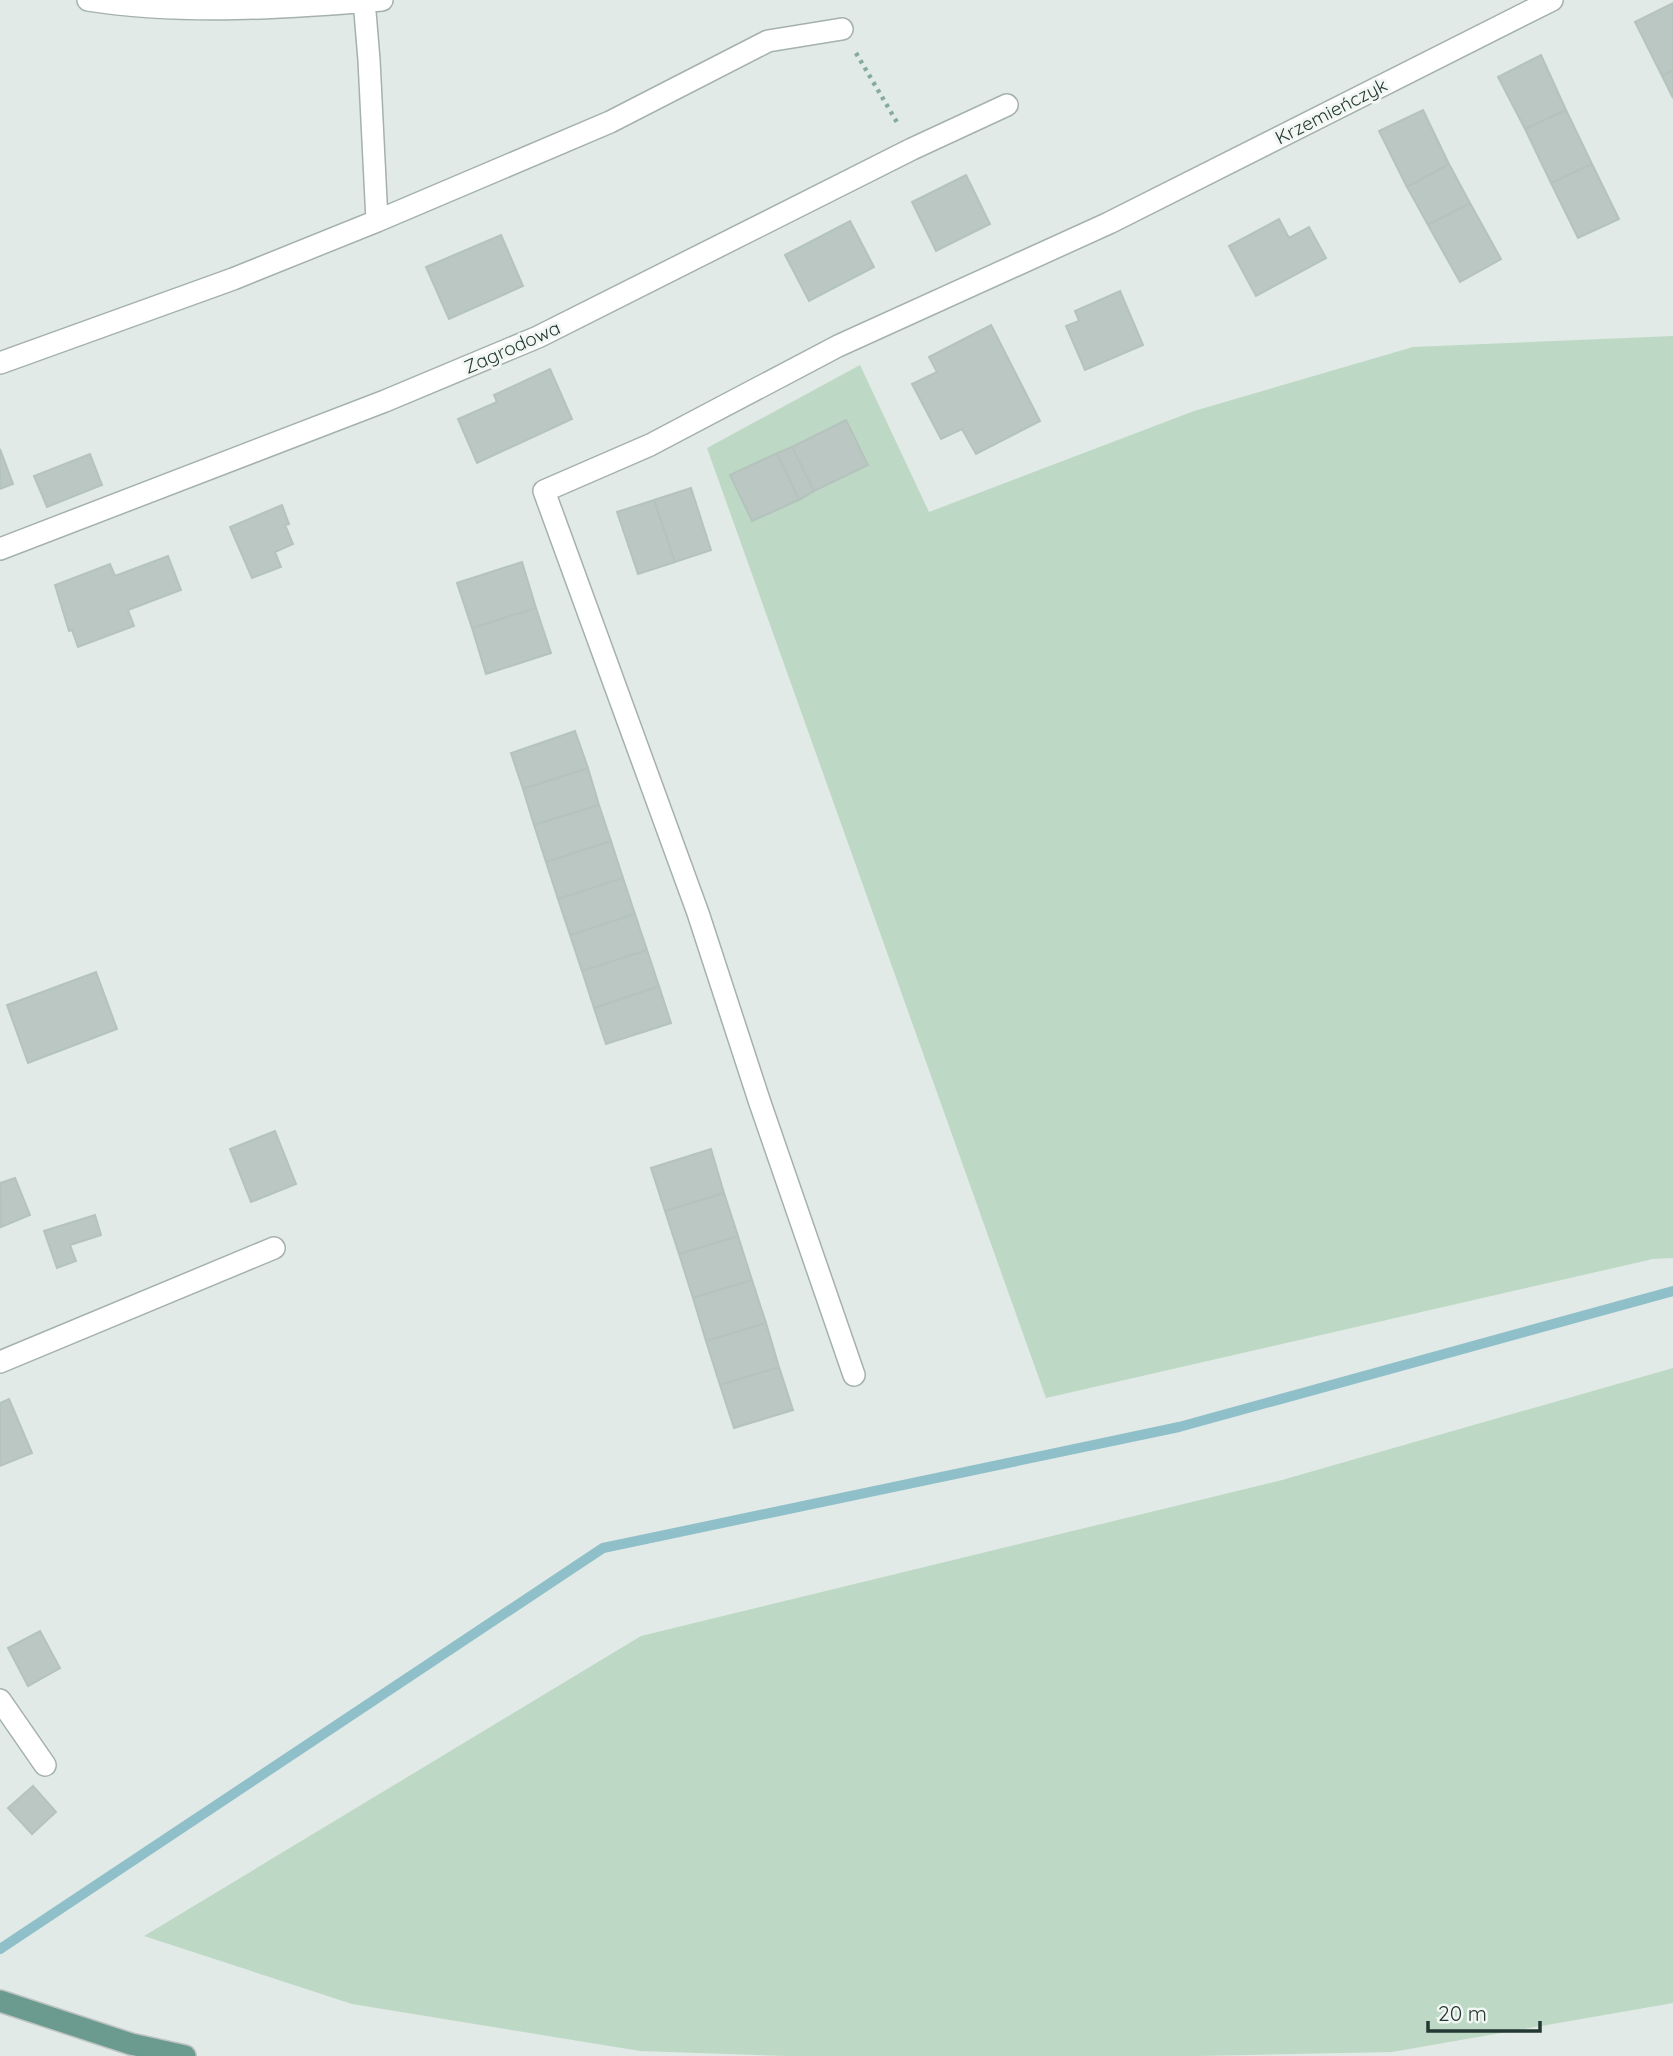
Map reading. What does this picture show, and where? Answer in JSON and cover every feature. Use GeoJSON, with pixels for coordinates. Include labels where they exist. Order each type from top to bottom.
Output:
{"type":"FeatureCollection","features":[{"type":"Feature","properties":{"kind":"main road"},"geometry":{"type":"LineString","coordinates":[[0,2001],[131,2043],[185,2056]]}},
{"type":"Feature","properties":{"kind":"street"},"geometry":{"type":"LineString","coordinates":[[89,0],[193,9],[301,7],[370,0],[369,60],[377,221]]}},
{"type":"Feature","properties":{"kind":"street","name":"Krzemieńczyk"},"geometry":{"type":"LineString","coordinates":[[854,1375],[698,913],[544,491],[650,445],[838,346],[1109,223],[1552,0]]}},
{"type":"Feature","properties":{"kind":"street"},"geometry":{"type":"LineString","coordinates":[[0,363],[233,279],[377,221],[610,122],[768,41],[842,29]]}},
{"type":"Feature","properties":{"kind":"street","name":"Zagrodowa"},"geometry":{"type":"LineString","coordinates":[[0,548],[385,401],[538,337],[912,149],[1007,105]]}},
{"type":"Feature","properties":{"kind":"street"},"geometry":{"type":"LineString","coordinates":[[0,1362],[274,1248]]}},
{"type":"Feature","properties":{"kind":"street"},"geometry":{"type":"LineString","coordinates":[[0,1700],[45,1765]]}},
{"type":"Feature","properties":{"kind":"path"},"geometry":{"type":"LineString","coordinates":[[842,29],[912,149]]}},
{"type":"Feature","properties":{"kind":"green space"},"geometry":{"type":"Polygon","coordinates":[[[1673,336],[1673,1258],[1653,1259],[1046,1398],[707,448],[860,365],[929,512],[1194,411],[1413,347],[1673,336]]]}},
{"type":"Feature","properties":{"kind":"green space"},"geometry":{"type":"Polygon","coordinates":[[[1673,1368],[1673,2003],[1392,2052],[1199,2056],[787,2056],[640,2051],[352,2004],[144,1936],[641,1636],[1282,1480],[1673,1368]]]}},
{"type":"Feature","properties":{"kind":"building"},"geometry":{"type":"Polygon","coordinates":[[[1673,3],[1673,70],[1662,76],[1635,22],[1673,3]]]}},
{"type":"Feature","properties":{"kind":"building"},"geometry":{"type":"Polygon","coordinates":[[[1541,55],[1566,110],[1525,129],[1498,77],[1541,55]]]}},
{"type":"Feature","properties":{"kind":"building"},"geometry":{"type":"Polygon","coordinates":[[[1673,70],[1673,98],[1662,76],[1673,70]]]}},
{"type":"Feature","properties":{"kind":"building"},"geometry":{"type":"Polygon","coordinates":[[[1423,110],[1449,164],[1407,187],[1379,131],[1423,110]]]}},
{"type":"Feature","properties":{"kind":"building"},"geometry":{"type":"Polygon","coordinates":[[[1566,110],[1592,164],[1551,183],[1525,129],[1566,110]]]}},
{"type":"Feature","properties":{"kind":"building"},"geometry":{"type":"Polygon","coordinates":[[[1449,164],[1470,203],[1428,225],[1407,187],[1449,164]]]}},
{"type":"Feature","properties":{"kind":"building"},"geometry":{"type":"Polygon","coordinates":[[[1592,164],[1619,219],[1578,238],[1551,183],[1592,164]]]}},
{"type":"Feature","properties":{"kind":"building"},"geometry":{"type":"Polygon","coordinates":[[[966,175],[990,224],[936,251],[912,202],[966,175]]]}},
{"type":"Feature","properties":{"kind":"building"},"geometry":{"type":"Polygon","coordinates":[[[1470,203],[1501,259],[1460,282],[1428,225],[1470,203]]]}},
{"type":"Feature","properties":{"kind":"building"},"geometry":{"type":"Polygon","coordinates":[[[1279,219],[1289,238],[1309,227],[1326,258],[1256,296],[1229,246],[1279,219]]]}},
{"type":"Feature","properties":{"kind":"building"},"geometry":{"type":"Polygon","coordinates":[[[850,221],[874,267],[809,301],[785,255],[850,221]]]}},
{"type":"Feature","properties":{"kind":"building"},"geometry":{"type":"Polygon","coordinates":[[[501,235],[523,286],[449,319],[426,267],[501,235]]]}},
{"type":"Feature","properties":{"kind":"building"},"geometry":{"type":"Polygon","coordinates":[[[1120,291],[1143,345],[1085,370],[1066,326],[1079,321],[1075,311],[1120,291]]]}},
{"type":"Feature","properties":{"kind":"building"},"geometry":{"type":"Polygon","coordinates":[[[991,325],[1040,421],[976,454],[962,429],[941,439],[912,384],[937,372],[929,357],[991,325]]]}},
{"type":"Feature","properties":{"kind":"building"},"geometry":{"type":"Polygon","coordinates":[[[550,369],[572,419],[477,463],[458,419],[497,402],[494,395],[550,369]]]}},
{"type":"Feature","properties":{"kind":"building"},"geometry":{"type":"Polygon","coordinates":[[[846,420],[868,465],[814,491],[792,447],[846,420]]]}},
{"type":"Feature","properties":{"kind":"building"},"geometry":{"type":"Polygon","coordinates":[[[792,447],[814,491],[799,500],[777,453],[792,447]]]}},
{"type":"Feature","properties":{"kind":"building"},"geometry":{"type":"Polygon","coordinates":[[[0,449],[13,484],[0,489],[0,449]]]}},
{"type":"Feature","properties":{"kind":"building"},"geometry":{"type":"Polygon","coordinates":[[[777,453],[799,500],[752,521],[730,475],[777,453]]]}},
{"type":"Feature","properties":{"kind":"building"},"geometry":{"type":"Polygon","coordinates":[[[90,454],[102,485],[47,507],[34,476],[90,454]]]}},
{"type":"Feature","properties":{"kind":"building"},"geometry":{"type":"Polygon","coordinates":[[[691,488],[711,550],[675,562],[654,500],[691,488]]]}},
{"type":"Feature","properties":{"kind":"building"},"geometry":{"type":"Polygon","coordinates":[[[654,500],[675,562],[638,574],[617,512],[654,500]]]}},
{"type":"Feature","properties":{"kind":"building"},"geometry":{"type":"Polygon","coordinates":[[[282,505],[289,524],[285,525],[293,544],[275,552],[281,567],[252,578],[230,527],[282,505]]]}},
{"type":"Feature","properties":{"kind":"building"},"geometry":{"type":"Polygon","coordinates":[[[168,556],[181,590],[128,610],[134,626],[78,647],[72,630],[69,631],[55,585],[110,564],[115,576],[168,556]]]}},
{"type":"Feature","properties":{"kind":"building"},"geometry":{"type":"Polygon","coordinates":[[[522,562],[536,608],[472,628],[457,583],[522,562]]]}},
{"type":"Feature","properties":{"kind":"building"},"geometry":{"type":"Polygon","coordinates":[[[536,608],[551,653],[486,674],[472,628],[536,608]]]}},
{"type":"Feature","properties":{"kind":"building"},"geometry":{"type":"Polygon","coordinates":[[[575,731],[588,768],[523,789],[511,753],[575,731]]]}},
{"type":"Feature","properties":{"kind":"building"},"geometry":{"type":"Polygon","coordinates":[[[588,768],[599,805],[534,825],[523,789],[588,768]]]}},
{"type":"Feature","properties":{"kind":"building"},"geometry":{"type":"Polygon","coordinates":[[[599,805],[611,841],[546,862],[534,825],[599,805]]]}},
{"type":"Feature","properties":{"kind":"building"},"geometry":{"type":"Polygon","coordinates":[[[611,841],[623,878],[558,899],[546,862],[611,841]]]}},
{"type":"Feature","properties":{"kind":"building"},"geometry":{"type":"Polygon","coordinates":[[[623,878],[635,914],[570,935],[558,899],[623,878]]]}},
{"type":"Feature","properties":{"kind":"building"},"geometry":{"type":"Polygon","coordinates":[[[635,914],[647,950],[582,971],[570,935],[635,914]]]}},
{"type":"Feature","properties":{"kind":"building"},"geometry":{"type":"Polygon","coordinates":[[[647,950],[659,986],[594,1008],[582,971],[647,950]]]}},
{"type":"Feature","properties":{"kind":"building"},"geometry":{"type":"Polygon","coordinates":[[[96,972],[117,1029],[28,1063],[7,1005],[96,972]]]}},
{"type":"Feature","properties":{"kind":"building"},"geometry":{"type":"Polygon","coordinates":[[[659,986],[671,1023],[606,1044],[594,1008],[659,986]]]}},
{"type":"Feature","properties":{"kind":"building"},"geometry":{"type":"Polygon","coordinates":[[[275,1131],[296,1184],[251,1202],[230,1149],[275,1131]]]}},
{"type":"Feature","properties":{"kind":"building"},"geometry":{"type":"Polygon","coordinates":[[[711,1149],[724,1193],[665,1211],[651,1168],[711,1149]]]}},
{"type":"Feature","properties":{"kind":"building"},"geometry":{"type":"Polygon","coordinates":[[[15,1178],[30,1215],[1,1227],[0,1183],[15,1178]]]}},
{"type":"Feature","properties":{"kind":"building"},"geometry":{"type":"Polygon","coordinates":[[[724,1193],[738,1236],[679,1254],[665,1211],[724,1193]]]}},
{"type":"Feature","properties":{"kind":"building"},"geometry":{"type":"Polygon","coordinates":[[[95,1215],[101,1235],[70,1245],[76,1261],[57,1268],[44,1231],[95,1215]]]}},
{"type":"Feature","properties":{"kind":"building"},"geometry":{"type":"Polygon","coordinates":[[[738,1236],[752,1280],[693,1298],[679,1254],[738,1236]]]}},
{"type":"Feature","properties":{"kind":"building"},"geometry":{"type":"Polygon","coordinates":[[[752,1280],[766,1323],[706,1341],[693,1298],[752,1280]]]}},
{"type":"Feature","properties":{"kind":"building"},"geometry":{"type":"Polygon","coordinates":[[[766,1323],[779,1367],[720,1385],[706,1341],[766,1323]]]}},
{"type":"Feature","properties":{"kind":"building"},"geometry":{"type":"Polygon","coordinates":[[[779,1367],[793,1410],[734,1428],[720,1385],[779,1367]]]}},
{"type":"Feature","properties":{"kind":"building"},"geometry":{"type":"Polygon","coordinates":[[[9,1399],[32,1453],[0,1466],[0,1403],[9,1399]]]}},
{"type":"Feature","properties":{"kind":"building"},"geometry":{"type":"Polygon","coordinates":[[[40,1631],[60,1668],[28,1686],[8,1648],[40,1631]]]}},
{"type":"Feature","properties":{"kind":"building"},"geometry":{"type":"Polygon","coordinates":[[[33,1786],[56,1812],[32,1834],[8,1808],[33,1786]]]}},
{"type":"Feature","properties":{"kind":"waterway"},"geometry":{"type":"LineString","coordinates":[[0,1949],[603,1548],[1179,1427],[1673,1291]]}}]}
